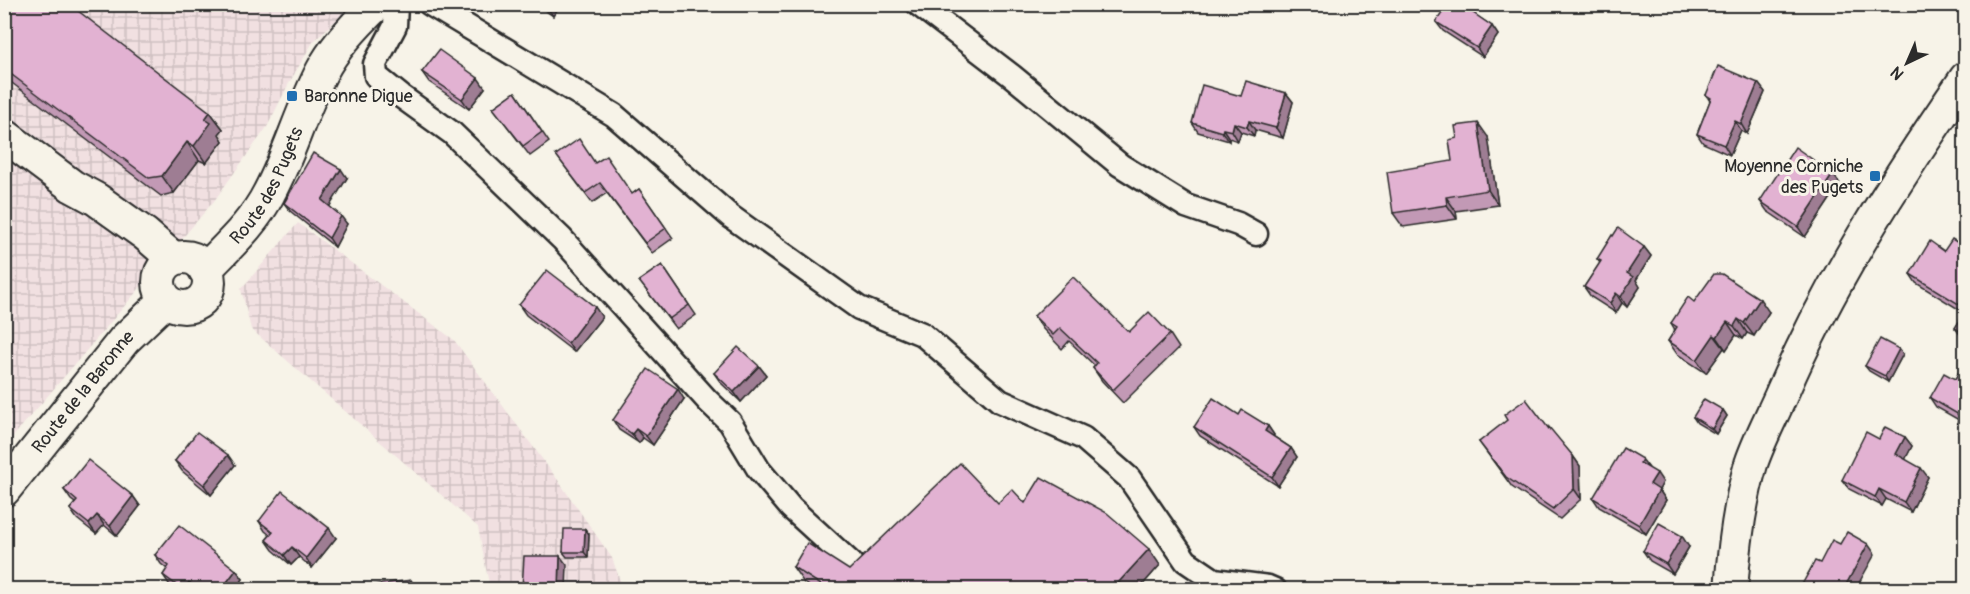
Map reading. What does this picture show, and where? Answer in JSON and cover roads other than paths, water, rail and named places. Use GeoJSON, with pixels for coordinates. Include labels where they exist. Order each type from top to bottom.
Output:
{"type":"FeatureCollection","features":[{"type":"Feature","properties":{"kind":"main road","name":"Route des Pugets"},"geometry":{"type":"LineString","coordinates":[[205,270],[256,216],[270,192],[322,69],[339,45],[377,4]]}},
{"type":"Feature","properties":{"kind":"main road"},"geometry":{"type":"LineString","coordinates":[[1731,590],[1734,542],[1752,463],[1796,360],[1867,226],[1965,78]]}},
{"type":"Feature","properties":{"kind":"main road"},"geometry":{"type":"LineString","coordinates":[[4,135],[72,186],[90,207],[167,279],[181,308],[197,304],[208,289],[208,275],[199,263],[192,259],[183,257],[167,279]]}},
{"type":"Feature","properties":{"kind":"main road","name":"Route de la Baronne"},"geometry":{"type":"LineString","coordinates":[[4,490],[124,340],[167,279]]}},
{"type":"Feature","properties":{"kind":"street"},"geometry":{"type":"LineString","coordinates":[[396,4],[394,26],[375,64],[376,76],[452,133],[562,239],[708,401],[730,422],[759,470],[791,507],[851,563]]}},
{"type":"Feature","properties":{"kind":"street"},"geometry":{"type":"LineString","coordinates":[[430,4],[615,115],[730,216],[859,308],[922,334],[1000,401],[1083,438],[1129,478],[1186,561],[1214,580],[1268,586],[1275,590]]}},
{"type":"Feature","properties":{"kind":"street"},"geometry":{"type":"LineString","coordinates":[[918,4],[1012,76],[1120,165],[1186,206],[1239,224],[1256,234]]}},
{"type":"Feature","properties":{"kind":"place","name":"Baronne Digue"},"geometry":{"type":"Point","coordinates":[292,96]}},
{"type":"Feature","properties":{"kind":"place","name":"Moyenne Corniche des Pugets"},"geometry":{"type":"Point","coordinates":[1875,176]}}]}
